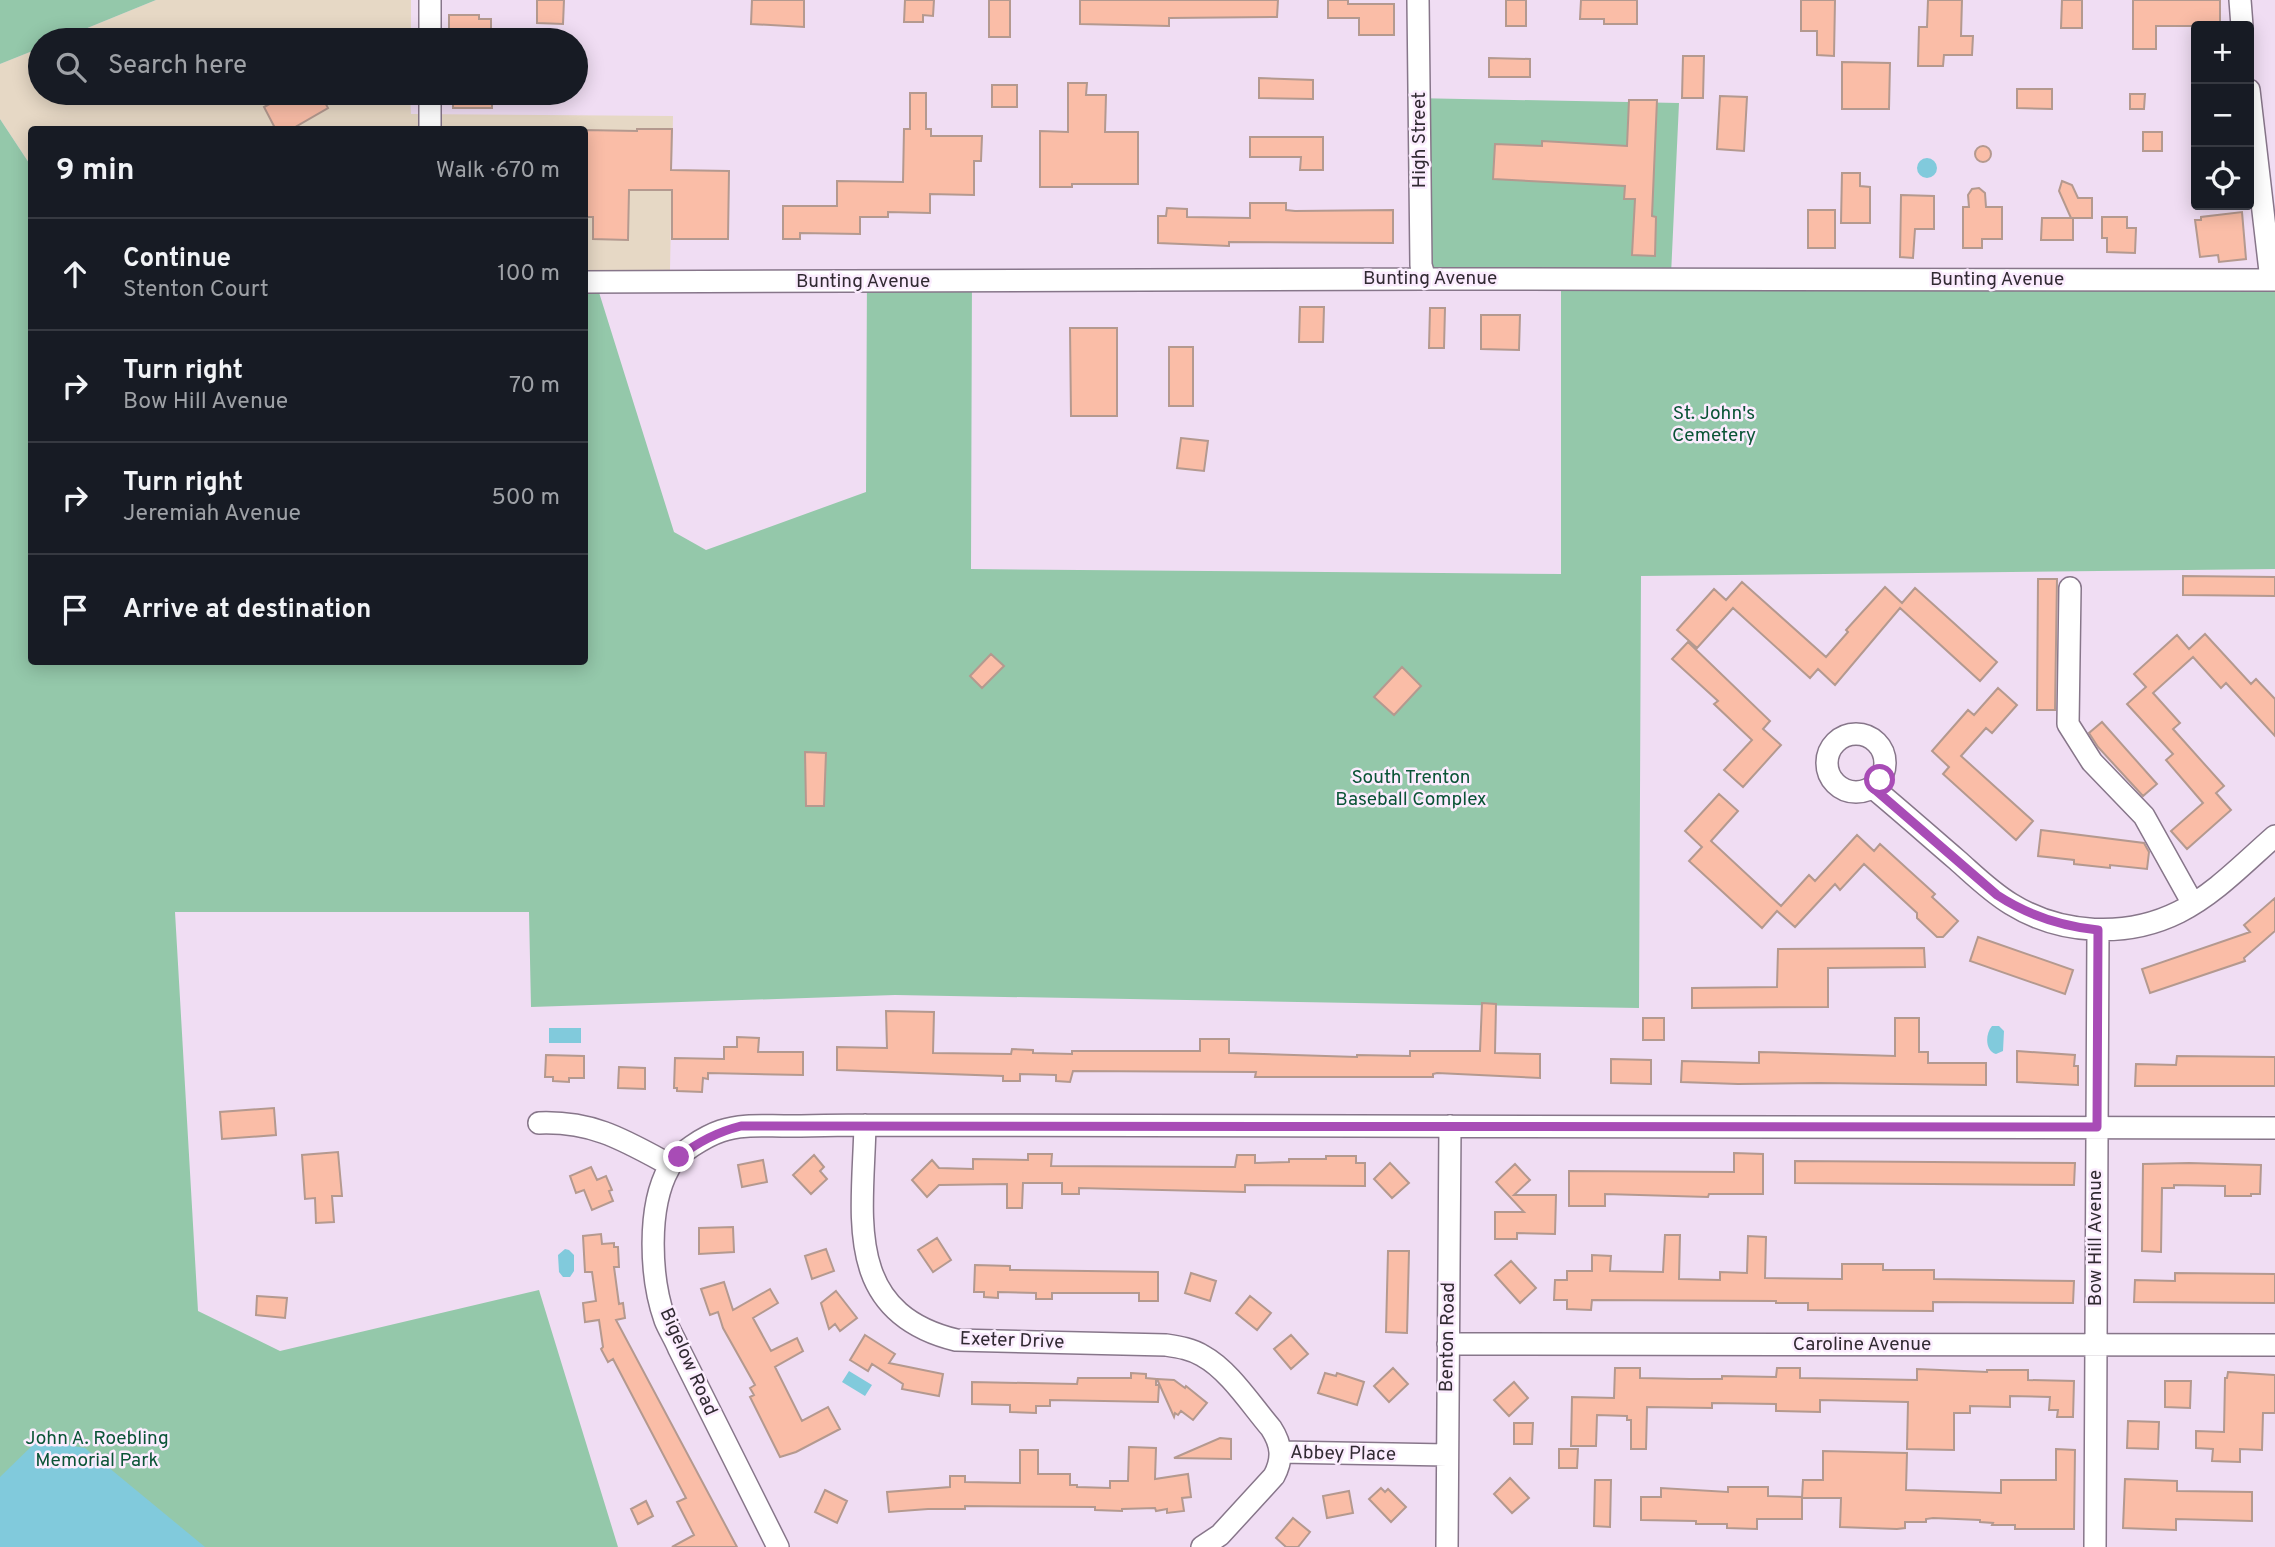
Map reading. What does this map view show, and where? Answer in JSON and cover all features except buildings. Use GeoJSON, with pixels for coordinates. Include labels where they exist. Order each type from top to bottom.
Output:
{"type":"FeatureCollection","features":[{"type":"Feature","properties":{"kind":"street"},"geometry":{"type":"LineString","coordinates":[[430,0],[430,28]]}},
{"type":"Feature","properties":{"kind":"street","name":"High Street"},"geometry":{"type":"LineString","coordinates":[[1419,0],[1421,265],[1425,279]]}},
{"type":"Feature","properties":{"kind":"street"},"geometry":{"type":"LineString","coordinates":[[2239,0],[2241,21]]}},
{"type":"Feature","properties":{"kind":"street"},"geometry":{"type":"LineString","coordinates":[[430,105],[430,126]]}},
{"type":"Feature","properties":{"kind":"street"},"geometry":{"type":"LineString","coordinates":[[2254,130],[2273,280]]}},
{"type":"Feature","properties":{"kind":"street","name":"Bunting Avenue"},"geometry":{"type":"LineString","coordinates":[[588,282],[2273,280]]}},
{"type":"Feature","properties":{"kind":"street"},"geometry":{"type":"LineString","coordinates":[[2070,588],[2068,724],[2092,762],[2144,816],[2193,904]]}},
{"type":"Feature","properties":{"kind":"street"},"geometry":{"type":"LineString","coordinates":[[1872,787],[1997,895],[2050,922],[2070,927],[2098,930],[2127,928],[2154,922],[2179,912],[2206,896],[2275,836]]}},
{"type":"Feature","properties":{"kind":"street","name":"Bow Hill Avenue"},"geometry":{"type":"LineString","coordinates":[[2095,1547],[2098,930]]}},
{"type":"Feature","properties":{"kind":"street"},"geometry":{"type":"LineString","coordinates":[[539,1123],[562,1122],[591,1128],[621,1138],[670,1166],[698,1142],[741,1126],[2275,1128]]}},
{"type":"Feature","properties":{"kind":"street","name":"Exeter Drive"},"geometry":{"type":"LineString","coordinates":[[865,1125],[864,1249],[870,1273],[881,1294],[905,1318],[934,1335],[956,1340],[1166,1345],[1184,1348],[1202,1355],[1218,1366],[1271,1428],[1278,1439],[1281,1452]]}},
{"type":"Feature","properties":{"kind":"street","name":"Benton Road"},"geometry":{"type":"LineString","coordinates":[[1447,1547],[1450,1126]]}},
{"type":"Feature","properties":{"kind":"street","name":"Bigelow Road"},"geometry":{"type":"LineString","coordinates":[[670,1166],[660,1192],[653,1234],[657,1289],[665,1319],[778,1547]]}},
{"type":"Feature","properties":{"kind":"street","name":"Caroline Avenue"},"geometry":{"type":"LineString","coordinates":[[1448,1345],[2275,1345]]}},
{"type":"Feature","properties":{"kind":"street","name":"Abbey Place"},"geometry":{"type":"LineString","coordinates":[[1202,1547],[1220,1535],[1274,1476],[1281,1452],[1447,1455]]}},
{"type":"Feature","properties":{"kind":"shaded area"},"geometry":{"type":"Polygon","coordinates":[[[156,0],[411,0],[411,28],[87,28],[156,0]]]}},
{"type":"Feature","properties":{"kind":"shaded area"},"geometry":{"type":"Polygon","coordinates":[[[28,53],[28,105],[411,105],[411,114],[673,116],[670,270],[588,270],[588,126],[28,126],[28,161],[0,119],[0,64],[28,53]]]}},
{"type":"Feature","properties":{"kind":"green space"},"geometry":{"type":"Polygon","coordinates":[[[0,0],[156,0],[87,28],[28,28],[28,53],[0,64],[0,0]]]}},
{"type":"Feature","properties":{"kind":"green space"},"geometry":{"type":"Polygon","coordinates":[[[1412,98],[1679,103],[1671,275],[2275,276],[2275,569],[1641,576],[1639,1008],[895,995],[531,1007],[529,912],[175,912],[198,1311],[280,1351],[539,1290],[618,1547],[0,1547],[0,119],[28,161],[28,665],[588,665],[588,270],[592,270],[674,532],[706,550],[866,492],[867,270],[972,270],[971,569],[1561,574],[1561,276],[1411,275],[1412,98]]]}},
{"type":"Feature","properties":{"kind":"water"},"geometry":{"type":"Polygon","coordinates":[[[1923,158],[1931,158],[1937,168],[1931,178],[1923,178],[1917,172],[1917,164],[1923,158]]]}},
{"type":"Feature","properties":{"kind":"water"},"geometry":{"type":"Polygon","coordinates":[[[1992,1026],[1999,1026],[2004,1031],[2003,1051],[1996,1054],[1987,1042],[1992,1026]]]}},
{"type":"Feature","properties":{"kind":"water"},"geometry":{"type":"Polygon","coordinates":[[[549,1028],[581,1028],[581,1043],[549,1043],[549,1028]]]}},
{"type":"Feature","properties":{"kind":"water"},"geometry":{"type":"Polygon","coordinates":[[[565,1249],[574,1255],[574,1271],[570,1277],[563,1277],[559,1272],[558,1255],[565,1249]]]}},
{"type":"Feature","properties":{"kind":"water"},"geometry":{"type":"Polygon","coordinates":[[[849,1371],[872,1385],[865,1396],[842,1382],[849,1371]]]}},
{"type":"Feature","properties":{"kind":"water"},"geometry":{"type":"Polygon","coordinates":[[[38,1440],[85,1448],[205,1547],[0,1547],[0,1477],[38,1440]]]}},
{"type":"Feature","properties":{"kind":"route"},"geometry":{"type":"LineString","coordinates":[[679,1157],[698,1142],[741,1126],[2097,1127],[2098,930],[2070,927],[2040,919],[1997,895],[1872,787],[1880,780]]}},
{"type":"Feature","properties":{"kind":"park label","name":"St. John's Cemetery"},"geometry":{"type":"Point","coordinates":[1714,425]}},
{"type":"Feature","properties":{"kind":"park label","name":"South Trenton Baseball Complex"},"geometry":{"type":"Point","coordinates":[1411,789]}},
{"type":"Feature","properties":{"kind":"park label","name":"John A. Roebling Memorial Park"},"geometry":{"type":"Point","coordinates":[97,1450]}}]}
